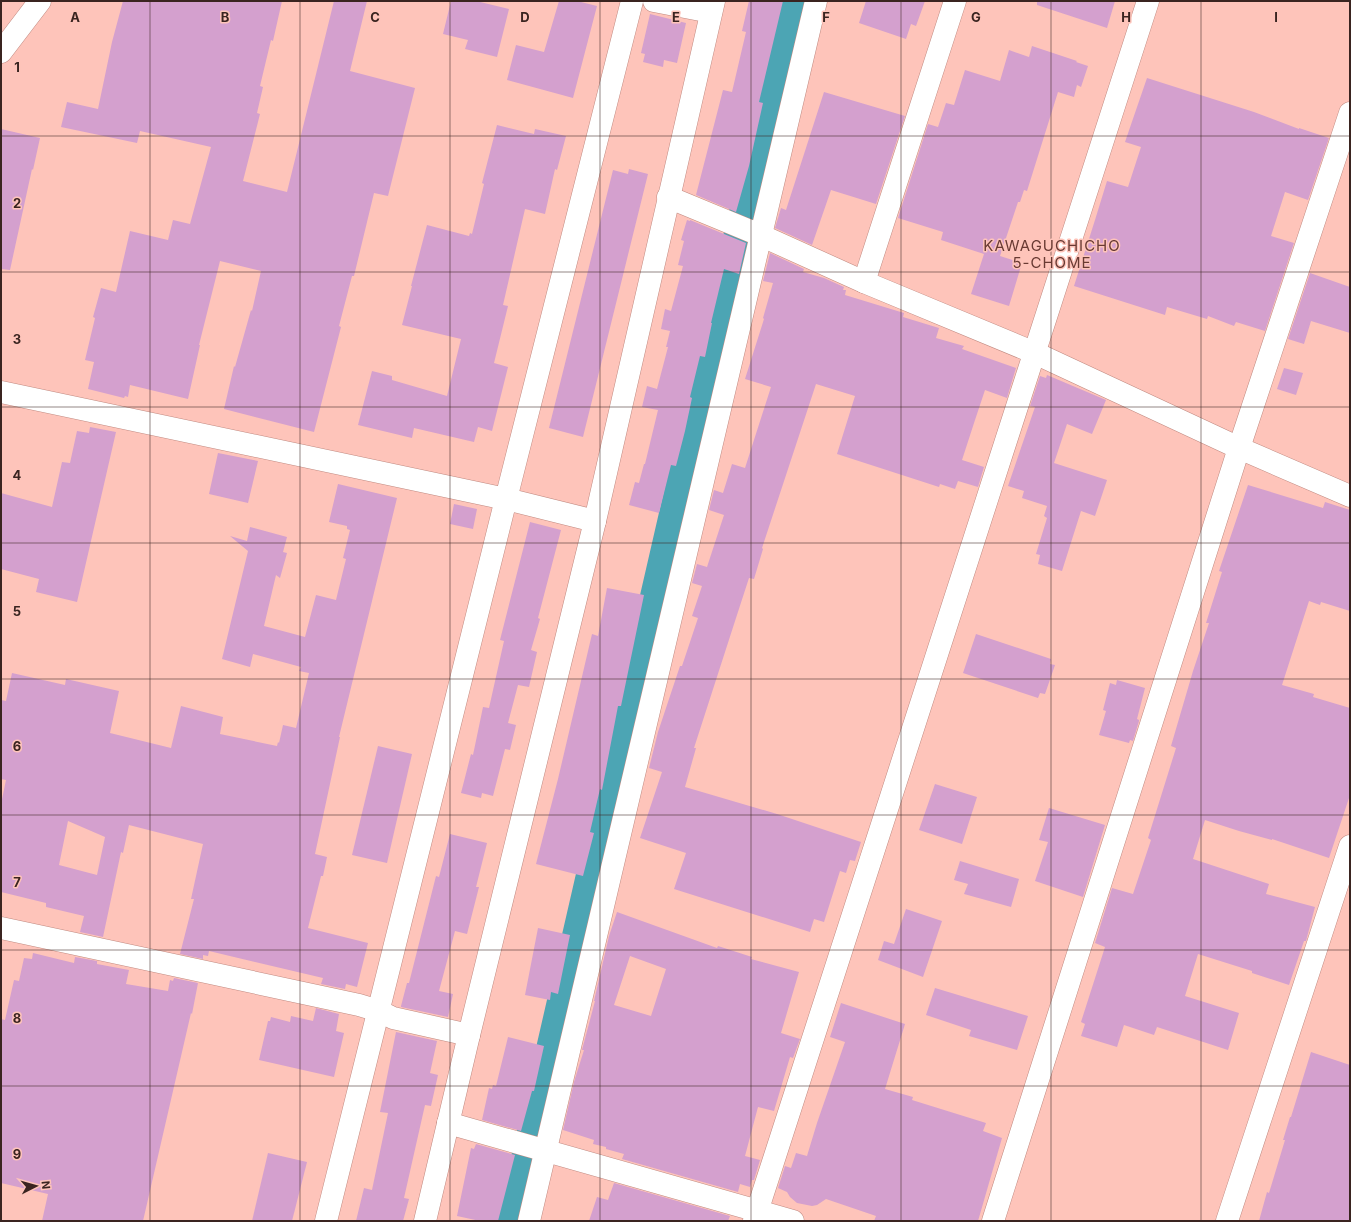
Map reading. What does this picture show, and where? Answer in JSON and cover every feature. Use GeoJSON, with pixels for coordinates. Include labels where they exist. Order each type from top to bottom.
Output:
{"type":"FeatureCollection","features":[{"type":"Feature","properties":{"kind":"street"},"geometry":{"type":"LineString","coordinates":[[1,52],[40,1]]}},
{"type":"Feature","properties":{"kind":"street"},"geometry":{"type":"LineString","coordinates":[[326,1221],[632,1]]}},
{"type":"Feature","properties":{"kind":"street"},"geometry":{"type":"LineString","coordinates":[[425,1221],[594,521],[712,7],[654,1]]}},
{"type":"Feature","properties":{"kind":"street"},"geometry":{"type":"LineString","coordinates":[[529,1221],[816,1]]}},
{"type":"Feature","properties":{"kind":"street"},"geometry":{"type":"LineString","coordinates":[[864,282],[955,1]]}},
{"type":"Feature","properties":{"kind":"street"},"geometry":{"type":"LineString","coordinates":[[755,1216],[1148,1]]}},
{"type":"Feature","properties":{"kind":"street"},"geometry":{"type":"LineString","coordinates":[[994,1221],[1239,448],[1350,113]]}},
{"type":"Feature","properties":{"kind":"street"},"geometry":{"type":"LineString","coordinates":[[668,197],[864,282],[1035,353],[1239,448],[1350,496]]}},
{"type":"Feature","properties":{"kind":"street"},"geometry":{"type":"LineString","coordinates":[[1,392],[506,499],[594,521]]}},
{"type":"Feature","properties":{"kind":"street"},"geometry":{"type":"LineString","coordinates":[[1227,1221],[1350,846]]}},
{"type":"Feature","properties":{"kind":"street"},"geometry":{"type":"LineString","coordinates":[[1,928],[360,1005],[379,1011],[392,1018],[469,1035]]}},
{"type":"Feature","properties":{"kind":"street"},"geometry":{"type":"LineString","coordinates":[[448,1123],[546,1150],[755,1216],[793,1221]]}},
{"type":"Feature","properties":{"kind":"building"},"geometry":{"type":"Polygon","coordinates":[[[123,1],[282,1],[273,41],[271,40],[260,86],[263,87],[257,113],[260,114],[243,181],[287,192],[334,1],[367,1],[350,71],[415,88],[388,196],[374,193],[354,276],[352,276],[339,326],[341,327],[314,432],[224,409],[234,366],[235,367],[251,310],[252,311],[261,271],[220,261],[199,345],[188,399],[130,385],[128,397],[125,396],[124,398],[88,389],[94,362],[85,360],[95,318],[93,317],[101,288],[116,292],[130,231],[168,240],[173,220],[190,224],[211,147],[140,131],[137,143],[61,127],[67,102],[98,109],[112,42],[123,1]]]}},
{"type":"Feature","properties":{"kind":"building"},"geometry":{"type":"Polygon","coordinates":[[[451,1],[476,1],[509,9],[497,57],[465,49],[468,40],[443,34],[451,1]]]}},
{"type":"Feature","properties":{"kind":"building"},"geometry":{"type":"Polygon","coordinates":[[[559,1],[577,1],[597,6],[573,98],[507,80],[516,45],[544,52],[559,1]]]}},
{"type":"Feature","properties":{"kind":"building"},"geometry":{"type":"Polygon","coordinates":[[[749,1],[783,1],[759,102],[763,103],[749,166],[736,212],[696,195],[723,90],[732,92],[746,32],[742,31],[749,1]]]}},
{"type":"Feature","properties":{"kind":"building"},"geometry":{"type":"Polygon","coordinates":[[[866,1],[925,1],[916,26],[911,24],[906,39],[859,23],[866,1]]]}},
{"type":"Feature","properties":{"kind":"building"},"geometry":{"type":"Polygon","coordinates":[[[1037,1],[1115,1],[1107,28],[1037,5],[1037,1]]]}},
{"type":"Feature","properties":{"kind":"building"},"geometry":{"type":"Polygon","coordinates":[[[650,14],[686,23],[677,63],[664,60],[663,67],[643,62],[645,54],[641,53],[650,14]]]}},
{"type":"Feature","properties":{"kind":"building"},"geometry":{"type":"Polygon","coordinates":[[[1032,46],[1088,66],[1081,87],[1077,85],[1074,97],[1058,92],[1027,191],[1024,190],[1020,202],[1018,202],[1000,256],[1022,263],[1009,306],[971,294],[984,254],[941,240],[943,232],[898,218],[928,124],[938,127],[946,103],[954,105],[965,70],[1000,81],[1009,50],[1029,57],[1032,46]]]}},
{"type":"Feature","properties":{"kind":"building"},"geometry":{"type":"Polygon","coordinates":[[[1147,78],[1254,112],[1299,129],[1329,138],[1308,200],[1285,192],[1271,236],[1294,243],[1265,331],[1236,322],[1234,326],[1208,316],[1207,319],[1167,307],[1165,315],[1074,286],[1107,181],[1128,187],[1141,147],[1125,142],[1147,78]]]}},
{"type":"Feature","properties":{"kind":"building"},"geometry":{"type":"Polygon","coordinates":[[[824,92],[905,116],[876,204],[831,190],[812,245],[775,228],[781,208],[786,210],[824,92]]]}},
{"type":"Feature","properties":{"kind":"building"},"geometry":{"type":"Polygon","coordinates":[[[497,125],[534,134],[535,129],[566,136],[557,170],[555,169],[545,214],[525,209],[503,305],[508,306],[494,363],[508,367],[492,431],[478,427],[474,442],[414,428],[412,438],[358,425],[372,371],[392,376],[392,380],[447,396],[461,339],[402,325],[427,225],[469,236],[470,233],[472,234],[484,184],[482,183],[497,125]]]}},
{"type":"Feature","properties":{"kind":"building"},"geometry":{"type":"Polygon","coordinates":[[[1,129],[40,138],[10,270],[1,269],[1,129]]]}},
{"type":"Feature","properties":{"kind":"building"},"geometry":{"type":"Polygon","coordinates":[[[629,169],[648,174],[583,437],[549,428],[613,170],[628,174],[629,169]]]}},
{"type":"Feature","properties":{"kind":"building"},"geometry":{"type":"Polygon","coordinates":[[[687,220],[746,243],[739,274],[724,269],[711,323],[705,357],[700,356],[690,397],[692,398],[676,466],[671,465],[659,513],[629,505],[635,482],[639,483],[645,464],[658,410],[642,407],[647,386],[657,389],[668,347],[666,347],[670,331],[661,329],[665,309],[671,311],[683,266],[678,265],[684,241],[681,240],[687,220]]]}},
{"type":"Feature","properties":{"kind":"building"},"geometry":{"type":"Polygon","coordinates":[[[770,253],[804,269],[803,272],[824,278],[844,287],[843,290],[846,290],[845,295],[904,313],[903,317],[939,328],[936,338],[964,346],[962,349],[1016,368],[1007,398],[985,390],[962,460],[984,467],[978,487],[958,481],[955,489],[940,484],[939,487],[837,454],[855,396],[816,384],[762,548],[763,549],[754,579],[749,578],[694,748],[696,748],[685,787],[777,814],[861,842],[855,861],[850,860],[846,873],[840,871],[824,922],[814,919],[810,932],[674,889],[686,853],[640,838],[662,772],[649,768],[658,732],[698,618],[692,616],[702,586],[692,583],[697,564],[707,567],[724,515],[709,510],[714,490],[723,493],[732,464],[745,468],[771,387],[745,379],[764,319],[763,318],[773,283],[763,281],[770,253]]]}},
{"type":"Feature","properties":{"kind":"building"},"geometry":{"type":"Polygon","coordinates":[[[1310,273],[1350,287],[1350,333],[1311,321],[1304,344],[1288,339],[1310,273]]]}},
{"type":"Feature","properties":{"kind":"building"},"geometry":{"type":"Polygon","coordinates":[[[1284,368],[1303,373],[1296,395],[1277,389],[1284,368]]]}},
{"type":"Feature","properties":{"kind":"building"},"geometry":{"type":"Polygon","coordinates":[[[1047,375],[1106,400],[1092,434],[1067,424],[1054,463],[1107,480],[1095,516],[1081,511],[1062,571],[1038,564],[1040,555],[1036,554],[1047,518],[1044,516],[1047,506],[1022,498],[1024,491],[1008,486],[1035,407],[1030,406],[1040,376],[1046,378],[1047,375]]]}},
{"type":"Feature","properties":{"kind":"building"},"geometry":{"type":"Polygon","coordinates":[[[90,427],[116,432],[77,602],[36,592],[39,579],[1,569],[1,493],[52,507],[62,462],[70,463],[77,431],[89,433],[90,427]]]}},
{"type":"Feature","properties":{"kind":"building"},"geometry":{"type":"Polygon","coordinates":[[[218,453],[258,461],[248,503],[209,494],[218,453]]]}},
{"type":"Feature","properties":{"kind":"building"},"geometry":{"type":"Polygon","coordinates":[[[338,484],[397,498],[339,737],[315,854],[327,857],[308,928],[368,943],[357,987],[346,984],[345,989],[321,984],[323,978],[209,951],[208,956],[203,955],[203,959],[180,954],[194,899],[191,899],[203,844],[129,825],[123,853],[121,852],[103,937],[80,932],[84,916],[46,907],[46,903],[1,892],[1,804],[6,780],[1,779],[1,700],[6,701],[12,673],[65,685],[66,679],[119,691],[110,733],[171,748],[181,706],[223,717],[220,734],[277,746],[283,725],[296,728],[309,673],[299,671],[301,667],[253,654],[250,667],[222,659],[248,551],[230,536],[247,541],[250,527],[287,537],[283,552],[287,553],[280,578],[276,575],[264,626],[305,637],[316,595],[336,600],[346,559],[343,558],[350,530],[347,529],[347,526],[329,522],[338,484]],[[68,821],[59,865],[97,875],[105,837],[68,821]]]}},
{"type":"Feature","properties":{"kind":"building"},"geometry":{"type":"Polygon","coordinates":[[[1248,485],[1323,508],[1325,502],[1350,510],[1350,611],[1321,602],[1320,605],[1309,601],[1282,685],[1314,694],[1313,697],[1350,708],[1350,795],[1329,858],[1272,839],[1239,831],[1205,820],[1193,859],[1269,884],[1266,894],[1315,907],[1306,941],[1304,941],[1289,985],[1252,973],[1252,971],[1198,954],[1185,996],[1239,1013],[1228,1050],[1157,1027],[1154,1035],[1124,1025],[1117,1047],[1081,1036],[1085,1024],[1081,1022],[1105,947],[1095,943],[1112,888],[1133,894],[1151,840],[1148,838],[1176,748],[1171,746],[1209,623],[1206,623],[1222,572],[1219,571],[1248,485]]]}},
{"type":"Feature","properties":{"kind":"building"},"geometry":{"type":"Polygon","coordinates":[[[454,504],[477,509],[473,529],[450,524],[454,504]]]}},
{"type":"Feature","properties":{"kind":"building"},"geometry":{"type":"Polygon","coordinates":[[[530,522],[561,530],[538,618],[540,619],[531,650],[537,652],[529,687],[518,685],[508,723],[516,725],[510,750],[505,749],[493,796],[482,793],[481,798],[461,793],[471,754],[473,755],[483,707],[489,708],[504,641],[500,640],[530,522]]]}},
{"type":"Feature","properties":{"kind":"building"},"geometry":{"type":"Polygon","coordinates":[[[607,588],[644,595],[621,706],[618,706],[602,790],[600,789],[590,832],[594,833],[583,876],[536,864],[558,779],[592,634],[598,636],[607,588]]]}},
{"type":"Feature","properties":{"kind":"building"},"geometry":{"type":"Polygon","coordinates":[[[976,634],[1051,659],[1050,664],[1055,665],[1045,694],[1040,693],[1038,698],[963,673],[976,634]]]}},
{"type":"Feature","properties":{"kind":"building"},"geometry":{"type":"Polygon","coordinates":[[[1117,680],[1145,688],[1137,719],[1139,721],[1133,741],[1130,740],[1129,743],[1099,735],[1106,711],[1103,710],[1110,683],[1116,685],[1117,680]]]}},
{"type":"Feature","properties":{"kind":"building"},"geometry":{"type":"Polygon","coordinates":[[[378,746],[412,754],[387,863],[352,855],[378,746]]]}},
{"type":"Feature","properties":{"kind":"building"},"geometry":{"type":"Polygon","coordinates":[[[935,784],[977,797],[962,844],[919,830],[935,784]]]}},
{"type":"Feature","properties":{"kind":"building"},"geometry":{"type":"Polygon","coordinates":[[[1049,808],[1105,825],[1083,897],[1035,881],[1048,842],[1039,840],[1049,808]]]}},
{"type":"Feature","properties":{"kind":"building"},"geometry":{"type":"Polygon","coordinates":[[[450,834],[487,843],[476,887],[479,887],[467,934],[455,931],[439,991],[453,994],[448,1017],[401,1006],[407,983],[409,983],[436,876],[439,877],[450,834]]]}},
{"type":"Feature","properties":{"kind":"building"},"geometry":{"type":"Polygon","coordinates":[[[960,861],[1019,879],[1011,907],[964,894],[968,884],[954,880],[960,861]]]}},
{"type":"Feature","properties":{"kind":"building"},"geometry":{"type":"Polygon","coordinates":[[[906,909],[942,921],[923,977],[878,960],[884,941],[894,944],[906,909]]]}},
{"type":"Feature","properties":{"kind":"building"},"geometry":{"type":"Polygon","coordinates":[[[617,912],[717,948],[718,946],[752,957],[751,959],[799,972],[781,1033],[800,1039],[793,1058],[790,1057],[774,1111],[758,1107],[745,1156],[760,1160],[754,1180],[752,1180],[750,1187],[740,1184],[738,1192],[622,1159],[624,1154],[593,1144],[594,1140],[563,1130],[574,1082],[584,1050],[582,1050],[595,1001],[609,936],[617,912]],[[630,956],[614,1005],[651,1016],[666,969],[630,956]]]}},
{"type":"Feature","properties":{"kind":"building"},"geometry":{"type":"Polygon","coordinates":[[[538,928],[570,935],[558,994],[551,992],[550,1000],[525,995],[538,928]]]}},
{"type":"Feature","properties":{"kind":"building"},"geometry":{"type":"Polygon","coordinates":[[[33,953],[74,963],[75,957],[97,961],[97,964],[129,970],[126,984],[168,991],[170,980],[173,981],[174,978],[198,983],[143,1221],[42,1221],[48,1194],[1,1183],[1,1019],[5,1020],[14,980],[19,981],[24,958],[32,959],[33,953]]]}},
{"type":"Feature","properties":{"kind":"building"},"geometry":{"type":"Polygon","coordinates":[[[935,988],[1028,1016],[1017,1050],[969,1036],[971,1030],[926,1015],[935,988]]]}},
{"type":"Feature","properties":{"kind":"building"},"geometry":{"type":"Polygon","coordinates":[[[841,1003],[905,1024],[885,1089],[913,1097],[912,1100],[986,1123],[983,1131],[1002,1138],[978,1221],[874,1221],[876,1216],[826,1199],[817,1205],[812,1206],[797,1203],[787,1192],[778,1188],[785,1166],[791,1168],[796,1153],[807,1156],[845,1042],[830,1037],[841,1003]]]}},
{"type":"Feature","properties":{"kind":"building"},"geometry":{"type":"Polygon","coordinates":[[[316,1008],[339,1014],[336,1031],[344,1033],[334,1077],[259,1060],[268,1021],[270,1021],[271,1017],[290,1022],[291,1016],[313,1021],[316,1008]]]}},
{"type":"Feature","properties":{"kind":"building"},"geometry":{"type":"Polygon","coordinates":[[[396,1032],[437,1041],[430,1073],[438,1075],[431,1106],[425,1105],[404,1198],[409,1199],[403,1221],[356,1221],[364,1188],[372,1190],[388,1113],[380,1112],[396,1032]]]}},
{"type":"Feature","properties":{"kind":"building"},"geometry":{"type":"Polygon","coordinates":[[[508,1037],[544,1046],[534,1091],[532,1091],[521,1131],[482,1120],[489,1088],[492,1089],[493,1085],[496,1086],[508,1037]]]}},
{"type":"Feature","properties":{"kind":"building"},"geometry":{"type":"Polygon","coordinates":[[[1311,1052],[1350,1065],[1350,1221],[1259,1221],[1267,1192],[1269,1193],[1285,1140],[1283,1140],[1311,1052]]]}},
{"type":"Feature","properties":{"kind":"building"},"geometry":{"type":"Polygon","coordinates":[[[476,1144],[515,1155],[498,1221],[480,1221],[457,1216],[471,1148],[474,1149],[476,1144]]]}},
{"type":"Feature","properties":{"kind":"building"},"geometry":{"type":"Polygon","coordinates":[[[268,1153],[307,1162],[292,1221],[252,1221],[268,1153]]]}},
{"type":"Feature","properties":{"kind":"building"},"geometry":{"type":"Polygon","coordinates":[[[614,1183],[730,1216],[728,1221],[589,1221],[597,1197],[608,1200],[614,1183]]]}},
{"type":"Feature","properties":{"kind":"waterway"},"geometry":{"type":"LineString","coordinates":[[510,1221],[724,290],[793,1]]}},
{"type":"Feature","properties":{"kind":"district","name":"KAWAGUCHICHO 5-CHOME"},"geometry":{"type":"Point","coordinates":[1052,254]}}]}
